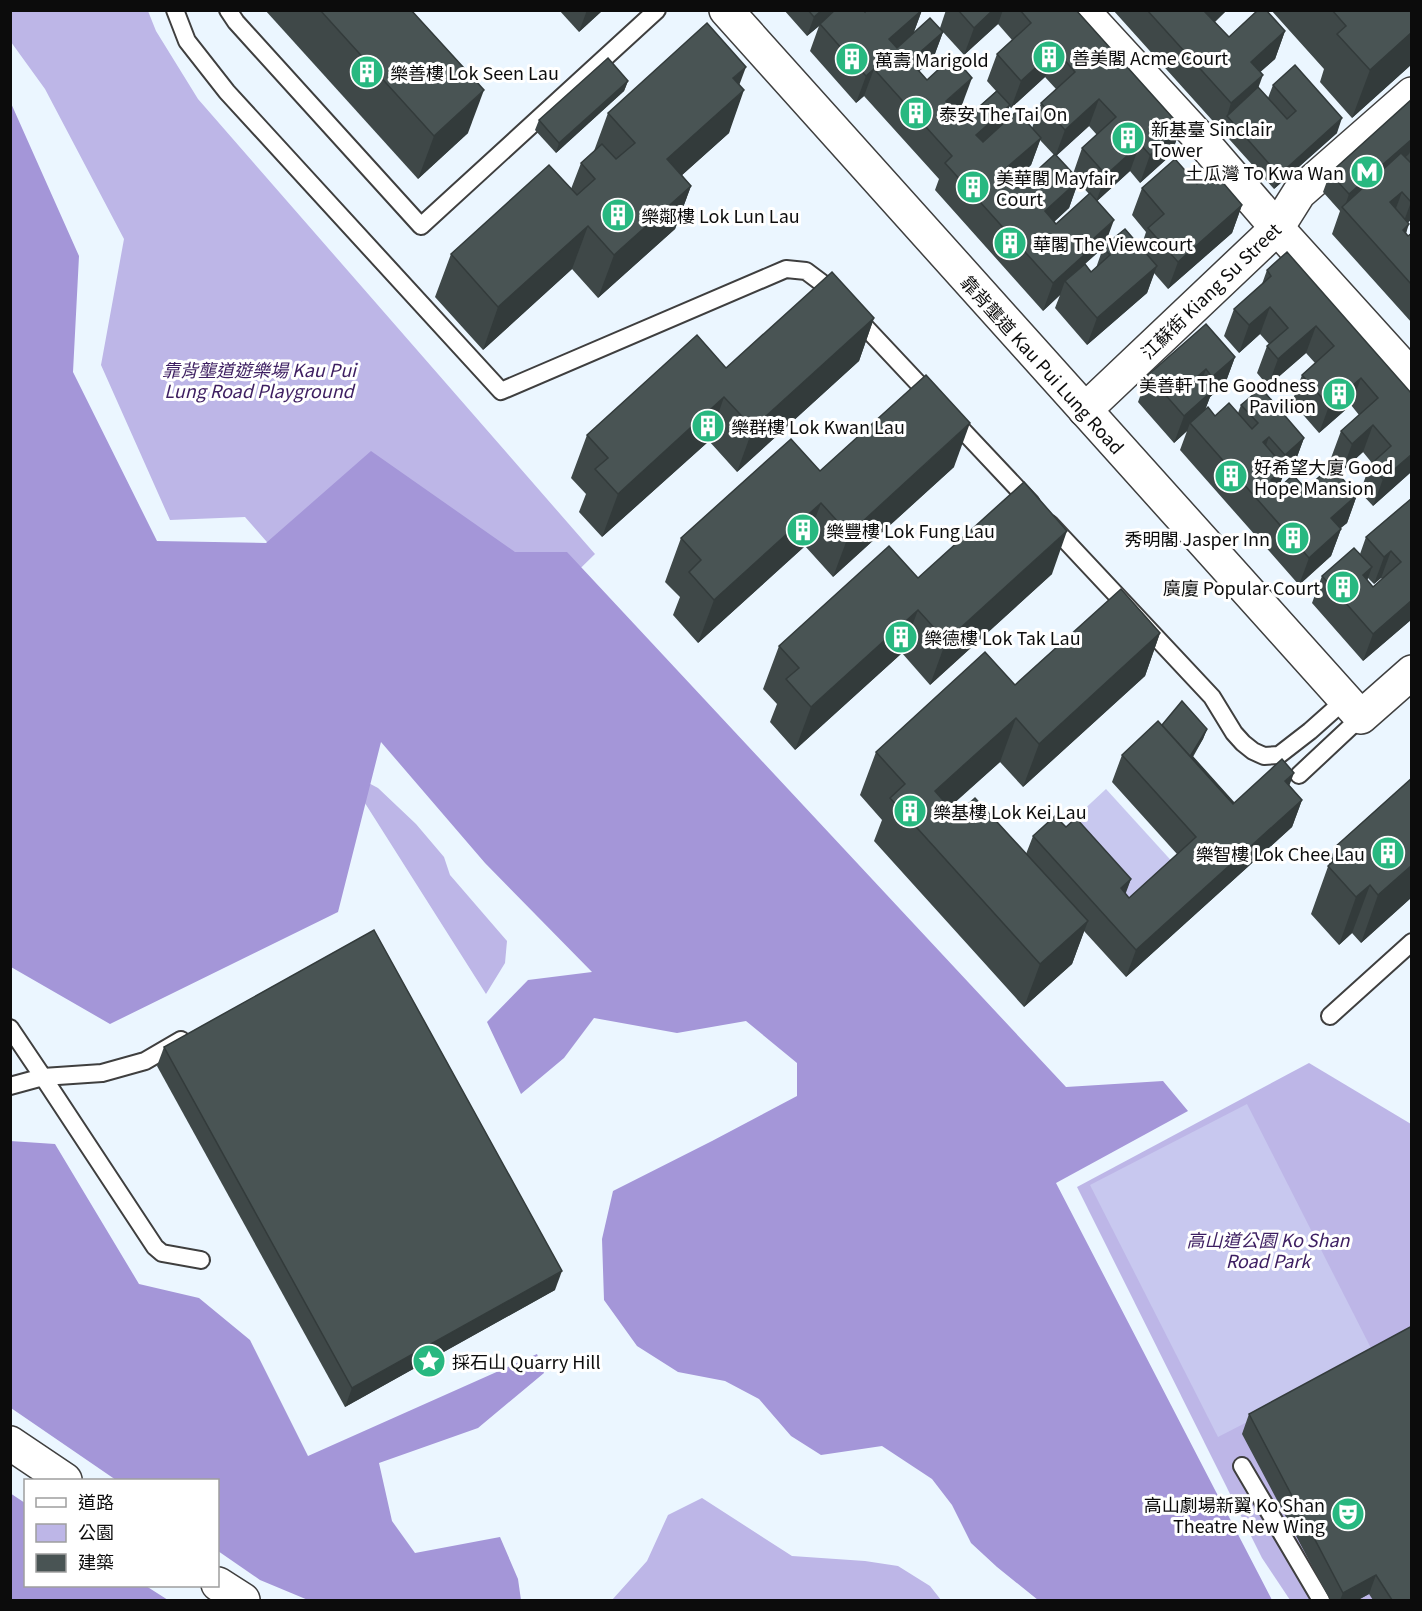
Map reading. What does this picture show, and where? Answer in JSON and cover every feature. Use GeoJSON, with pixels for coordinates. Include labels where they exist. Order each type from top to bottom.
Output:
{"type":"FeatureCollection","features":[{"type":"Feature","properties":{"kind":"street","name":"靠背壟道 Kau Pui Lung Road"},"geometry":{"type":"LineString","coordinates":[[726,10],[1354,708]]}},
{"type":"Feature","properties":{"kind":"street"},"geometry":{"type":"LineString","coordinates":[[1082,10],[1196,134],[1277,228],[1412,377]]}},
{"type":"Feature","properties":{"kind":"street","name":"江蘇街 Kiang Su Street"},"geometry":{"type":"LineString","coordinates":[[1085,410],[1277,228],[1299,194],[1412,94]]}},
{"type":"Feature","properties":{"kind":"street"},"geometry":{"type":"LineString","coordinates":[[1354,708],[1412,672]]}},
{"type":"Feature","properties":{"kind":"street"},"geometry":{"type":"LineString","coordinates":[[10,1443],[64,1479]]}},
{"type":"Feature","properties":{"kind":"street"},"geometry":{"type":"LineString","coordinates":[[219,1585],[243,1600]]}},
{"type":"Feature","properties":{"kind":"lane"},"geometry":{"type":"LineString","coordinates":[[175,10],[186,41],[227,92],[501,391],[786,269],[806,271],[826,286],[1212,697],[1234,733],[1253,751],[1264,756],[1279,755],[1310,731],[1354,708]]}},
{"type":"Feature","properties":{"kind":"lane"},"geometry":{"type":"LineString","coordinates":[[228,10],[421,226],[657,10]]}},
{"type":"Feature","properties":{"kind":"lane"},"geometry":{"type":"LineString","coordinates":[[1299,775],[1354,708]]}},
{"type":"Feature","properties":{"kind":"lane"},"geometry":{"type":"LineString","coordinates":[[1330,1016],[1412,942]]}},
{"type":"Feature","properties":{"kind":"lane"},"geometry":{"type":"LineString","coordinates":[[10,1028],[155,1247],[162,1253],[201,1260]]}},
{"type":"Feature","properties":{"kind":"lane"},"geometry":{"type":"LineString","coordinates":[[10,1086],[43,1077],[102,1073],[145,1061],[196,1032]]}},
{"type":"Feature","properties":{"kind":"lane"},"geometry":{"type":"LineString","coordinates":[[1242,1466],[1321,1600]]}},
{"type":"Feature","properties":{"kind":"green space","name":"靠背壟道遊樂場 Kau Pui Lung Road Playground"},"geometry":{"type":"Polygon","coordinates":[[[10,11],[148,11],[156,31],[198,99],[595,554],[399,746],[365,654],[245,517],[170,520],[101,365],[124,239],[45,89],[11,42],[10,11]]]}},
{"type":"Feature","properties":{"kind":"green space"},"geometry":{"type":"Polygon","coordinates":[[[344,770],[378,788],[416,824],[444,857],[450,875],[507,941],[505,963],[486,994],[344,770]]]}},
{"type":"Feature","properties":{"kind":"green space"},"geometry":{"type":"Polygon","coordinates":[[[1106,789],[1177,867],[1134,907],[1063,829],[1106,789]]]}},
{"type":"Feature","properties":{"kind":"green space","name":"高山道公園 Ko Shan Road Park"},"geometry":{"type":"Polygon","coordinates":[[[1309,1063],[1411,1124],[1411,1600],[1290,1600],[1262,1558],[1077,1187],[1309,1063]]]}},
{"type":"Feature","properties":{"kind":"green space"},"geometry":{"type":"Polygon","coordinates":[[[1247,1104],[1375,1356],[1218,1437],[1090,1185],[1247,1104]]]}},
{"type":"Feature","properties":{"kind":"green space"},"geometry":{"type":"Polygon","coordinates":[[[702,1498],[792,1556],[865,1561],[898,1566],[930,1586],[941,1600],[612,1600],[647,1561],[668,1515],[702,1498]]]}},
{"type":"Feature","properties":{"kind":"shaded area"},"geometry":{"type":"Polygon","coordinates":[[[10,101],[79,256],[73,372],[157,541],[266,543],[371,451],[515,552],[567,552],[1066,1087],[1163,1081],[1188,1111],[1056,1183],[1272,1600],[1038,1600],[971,1543],[952,1505],[932,1479],[882,1446],[821,1455],[791,1436],[759,1399],[725,1381],[678,1372],[637,1346],[604,1300],[602,1239],[613,1191],[797,1096],[797,1063],[746,1021],[677,1033],[594,1018],[564,1058],[521,1094],[487,1022],[528,980],[592,972],[485,863],[381,742],[338,912],[110,1024],[11,967],[10,101]]]}},
{"type":"Feature","properties":{"kind":"shaded area"},"geometry":{"type":"Polygon","coordinates":[[[10,1141],[55,1144],[139,1284],[199,1298],[250,1340],[308,1456],[537,1354],[544,1373],[478,1428],[379,1463],[392,1521],[415,1553],[500,1537],[518,1579],[521,1600],[308,1600],[260,1580],[219,1552],[219,1479],[115,1479],[11,1408],[10,1141]]]}},
{"type":"Feature","properties":{"kind":"shaded area"},"geometry":{"type":"Polygon","coordinates":[[[10,1493],[24,1502],[24,1587],[148,1587],[168,1600],[11,1600],[10,1493]]]}},
{"type":"Feature","properties":{"kind":"building"},"geometry":{"type":"Polygon","coordinates":[[[320,10],[411,10],[484,90],[434,136],[320,10]]]}},
{"type":"Feature","properties":{"kind":"building"},"geometry":{"type":"Polygon","coordinates":[[[808,10],[822,10],[814,17],[808,10]]]}},
{"type":"Feature","properties":{"kind":"building"},"geometry":{"type":"Polygon","coordinates":[[[835,10],[863,10],[865,12],[866,10],[922,10],[889,39],[897,48],[930,18],[943,32],[910,61],[927,80],[953,56],[972,78],[946,101],[963,121],[997,91],[1010,105],[976,135],[983,142],[1017,111],[1041,138],[1006,168],[1021,185],[1055,154],[1079,180],[1045,211],[1056,224],[1090,193],[1114,220],[1080,251],[1084,255],[1053,283],[945,163],[952,156],[874,69],[866,76],[820,24],[835,10]]]}},
{"type":"Feature","properties":{"kind":"building"},"geometry":{"type":"Polygon","coordinates":[[[958,10],[993,10],[974,28],[958,10]]]}},
{"type":"Feature","properties":{"kind":"building"},"geometry":{"type":"Polygon","coordinates":[[[1020,10],[1076,10],[1181,127],[1150,155],[1140,144],[1106,175],[1082,148],[1116,117],[1099,99],[1065,130],[1041,103],[1075,72],[1069,65],[1055,50],[1021,81],[997,54],[1031,23],[1020,10]]]}},
{"type":"Feature","properties":{"kind":"building"},"geometry":{"type":"Polygon","coordinates":[[[1147,10],[1207,10],[1205,12],[1229,37],[1258,10],[1266,10],[1285,31],[1251,62],[1263,75],[1231,103],[1147,10]]]}},
{"type":"Feature","properties":{"kind":"building"},"geometry":{"type":"Polygon","coordinates":[[[1332,10],[1412,10],[1412,32],[1370,70],[1337,34],[1346,26],[1332,10]]]}},
{"type":"Feature","properties":{"kind":"building","name":"樂鄰樓 Lok Lun Lau"},"geometry":{"type":"Polygon","coordinates":[[[707,23],[746,67],[733,78],[744,90],[667,159],[691,186],[614,255],[588,226],[498,307],[451,254],[549,165],[577,195],[595,179],[581,163],[602,144],[616,159],[635,143],[608,113],[707,23]]]}},
{"type":"Feature","properties":{"kind":"building"},"geometry":{"type":"Polygon","coordinates":[[[608,58],[628,81],[559,143],[539,120],[608,58]]]}},
{"type":"Feature","properties":{"kind":"building"},"geometry":{"type":"Polygon","coordinates":[[[1295,65],[1342,118],[1279,175],[1227,116],[1258,87],[1287,119],[1296,111],[1273,85],[1295,65]]]}},
{"type":"Feature","properties":{"kind":"building"},"geometry":{"type":"Polygon","coordinates":[[[1412,99],[1412,139],[1349,194],[1330,173],[1412,99]]]}},
{"type":"Feature","properties":{"kind":"building"},"geometry":{"type":"Polygon","coordinates":[[[1401,153],[1412,164],[1412,201],[1402,192],[1390,202],[1409,224],[1403,230],[1408,236],[1412,233],[1412,285],[1342,207],[1401,153]]]}},
{"type":"Feature","properties":{"kind":"building"},"geometry":{"type":"Polygon","coordinates":[[[1175,159],[1197,184],[1213,171],[1242,205],[1178,262],[1148,228],[1164,214],[1142,188],[1175,159]]]}},
{"type":"Feature","properties":{"kind":"building"},"geometry":{"type":"Polygon","coordinates":[[[1125,229],[1157,266],[1097,318],[1065,281],[1085,264],[1091,272],[1110,255],[1103,247],[1125,229]]]}},
{"type":"Feature","properties":{"kind":"building"},"geometry":{"type":"Polygon","coordinates":[[[1287,252],[1412,394],[1412,454],[1383,479],[1370,465],[1391,446],[1373,425],[1352,444],[1341,431],[1378,398],[1361,378],[1329,406],[1302,375],[1334,346],[1316,326],[1278,359],[1267,346],[1288,328],[1270,307],[1249,325],[1234,309],[1271,276],[1267,270],[1287,252]]]}},
{"type":"Feature","properties":{"kind":"building"},"geometry":{"type":"Polygon","coordinates":[[[832,272],[874,318],[753,428],[724,397],[618,494],[595,469],[608,458],[587,435],[697,335],[726,368],[832,272]]]}},
{"type":"Feature","properties":{"kind":"building"},"geometry":{"type":"Polygon","coordinates":[[[1206,324],[1235,357],[1212,377],[1206,369],[1198,376],[1212,391],[1184,416],[1148,375],[1206,324]]]}},
{"type":"Feature","properties":{"kind":"building"},"geometry":{"type":"Polygon","coordinates":[[[926,375],[970,423],[849,534],[821,503],[714,600],[689,572],[701,560],[681,538],[791,439],[820,471],[926,375]]]}},
{"type":"Feature","properties":{"kind":"building"},"geometry":{"type":"Polygon","coordinates":[[[1261,388],[1304,438],[1285,455],[1269,437],[1263,442],[1285,468],[1271,480],[1279,488],[1293,475],[1306,489],[1331,466],[1357,495],[1331,518],[1341,529],[1309,558],[1190,423],[1208,407],[1215,416],[1229,403],[1252,429],[1258,423],[1241,405],[1261,388]]]}},
{"type":"Feature","properties":{"kind":"building"},"geometry":{"type":"Polygon","coordinates":[[[1024,482],[1067,531],[946,641],[918,610],[811,707],[786,679],[799,668],[779,646],[889,546],[918,578],[1024,482]]]}},
{"type":"Feature","properties":{"kind":"building"},"geometry":{"type":"Polygon","coordinates":[[[1412,498],[1412,600],[1373,634],[1322,576],[1354,548],[1372,567],[1363,575],[1373,587],[1401,562],[1391,551],[1384,557],[1366,537],[1412,498]]]}},
{"type":"Feature","properties":{"kind":"building"},"geometry":{"type":"Polygon","coordinates":[[[1121,589],[1160,633],[1039,744],[1016,718],[935,791],[956,815],[975,798],[1088,921],[1040,964],[890,798],[905,784],[876,752],[985,652],[1015,685],[1121,589]]]}},
{"type":"Feature","properties":{"kind":"building"},"geometry":{"type":"Polygon","coordinates":[[[1182,701],[1207,729],[1191,755],[1233,804],[1162,725],[1182,701]]]}},
{"type":"Feature","properties":{"kind":"building"},"geometry":{"type":"Polygon","coordinates":[[[1158,721],[1233,804],[1282,759],[1294,773],[1285,781],[1302,800],[1136,950],[1033,836],[1055,816],[1066,827],[1076,818],[1131,879],[1121,888],[1129,898],[1196,837],[1122,755],[1158,721]]]}},
{"type":"Feature","properties":{"kind":"building"},"geometry":{"type":"Polygon","coordinates":[[[1412,778],[1412,865],[1378,895],[1370,885],[1356,897],[1328,866],[1341,855],[1335,847],[1412,778]]]}},
{"type":"Feature","properties":{"kind":"building"},"geometry":{"type":"Polygon","coordinates":[[[374,930],[562,1271],[352,1388],[164,1047],[374,930]]]}},
{"type":"Feature","properties":{"kind":"building","name":"高山劇場新翼 Ko Shan Theatre New Wing"},"geometry":{"type":"Polygon","coordinates":[[[1412,1326],[1412,1600],[1392,1600],[1376,1575],[1343,1593],[1249,1414],[1412,1326]]]}},
{"type":"Feature","properties":{"kind":"place","name":"善美閣 Acme Court"},"geometry":{"type":"Point","coordinates":[1049,57]}},
{"type":"Feature","properties":{"kind":"place","name":"萬壽 Marigold"},"geometry":{"type":"Point","coordinates":[852,59]}},
{"type":"Feature","properties":{"kind":"place","name":"樂善樓 Lok Seen Lau"},"geometry":{"type":"Point","coordinates":[367,72]}},
{"type":"Feature","properties":{"kind":"place","name":"泰安 The Tai On"},"geometry":{"type":"Point","coordinates":[916,113]}},
{"type":"Feature","properties":{"kind":"place","name":"新基臺 Sinclair Tower"},"geometry":{"type":"Point","coordinates":[1128,138]}},
{"type":"Feature","properties":{"kind":"place","name":"土瓜灣 To Kwa Wan"},"geometry":{"type":"Point","coordinates":[1367,172]}},
{"type":"Feature","properties":{"kind":"place","name":"美華閣 Mayfair Court"},"geometry":{"type":"Point","coordinates":[973,187]}},
{"type":"Feature","properties":{"kind":"place","name":"樂鄰樓 Lok Lun Lau"},"geometry":{"type":"Point","coordinates":[618,215]}},
{"type":"Feature","properties":{"kind":"place","name":"華閣 The Viewcourt"},"geometry":{"type":"Point","coordinates":[1010,243]}},
{"type":"Feature","properties":{"kind":"place","name":"美善軒 The Goodness Pavilion"},"geometry":{"type":"Point","coordinates":[1339,394]}},
{"type":"Feature","properties":{"kind":"place","name":"樂群樓 Lok Kwan Lau"},"geometry":{"type":"Point","coordinates":[708,426]}},
{"type":"Feature","properties":{"kind":"place","name":"好希望大廈 Good Hope Mansion"},"geometry":{"type":"Point","coordinates":[1231,476]}},
{"type":"Feature","properties":{"kind":"place","name":"樂豐樓 Lok Fung Lau"},"geometry":{"type":"Point","coordinates":[803,530]}},
{"type":"Feature","properties":{"kind":"place","name":"秀明閣 Jasper Inn"},"geometry":{"type":"Point","coordinates":[1293,538]}},
{"type":"Feature","properties":{"kind":"place","name":"廣廈 Popular Court"},"geometry":{"type":"Point","coordinates":[1343,587]}},
{"type":"Feature","properties":{"kind":"place","name":"樂德樓 Lok Tak Lau"},"geometry":{"type":"Point","coordinates":[901,637]}},
{"type":"Feature","properties":{"kind":"place","name":"樂基樓 Lok Kei Lau"},"geometry":{"type":"Point","coordinates":[910,811]}},
{"type":"Feature","properties":{"kind":"place","name":"樂智樓 Lok Chee Lau"},"geometry":{"type":"Point","coordinates":[1388,853]}},
{"type":"Feature","properties":{"kind":"place","name":"採石山 Quarry Hill"},"geometry":{"type":"Point","coordinates":[429,1361]}},
{"type":"Feature","properties":{"kind":"place","name":"高山劇場新翼 Ko Shan Theatre New Wing"},"geometry":{"type":"Point","coordinates":[1348,1514]}}]}
